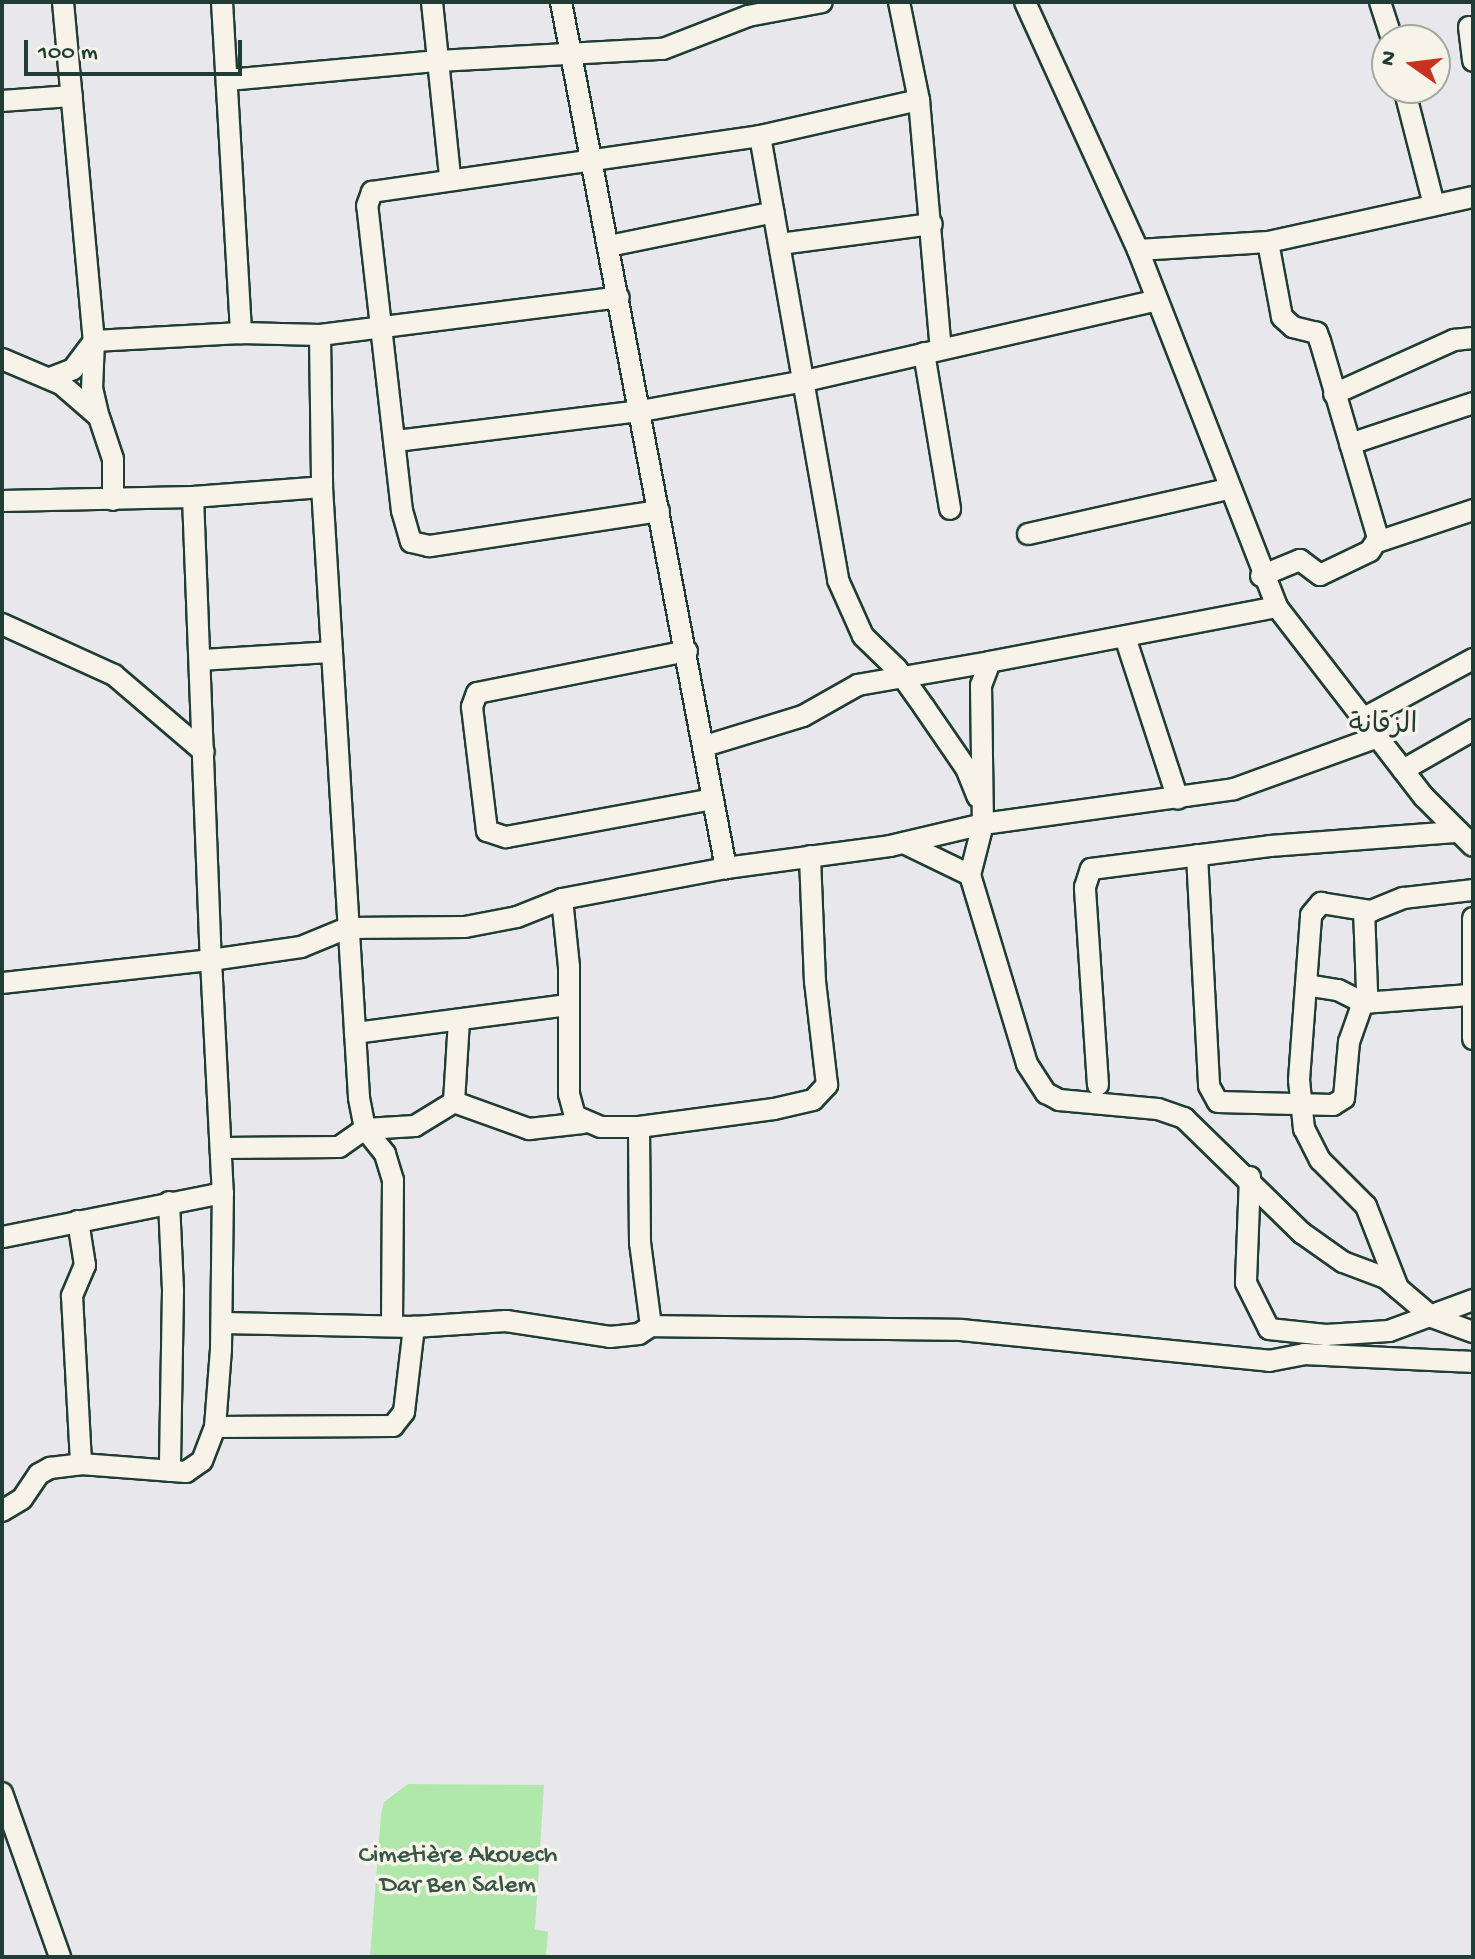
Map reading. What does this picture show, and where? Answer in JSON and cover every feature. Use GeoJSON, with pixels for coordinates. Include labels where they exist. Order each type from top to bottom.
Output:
{"type":"FeatureCollection","features":[{"type":"Feature","properties":{"kind":"street"},"geometry":{"type":"LineString","coordinates":[[63,2],[94,341],[92,388],[113,459],[113,500]]}},
{"type":"Feature","properties":{"kind":"street"},"geometry":{"type":"LineString","coordinates":[[222,2],[241,333]]}},
{"type":"Feature","properties":{"kind":"street"},"geometry":{"type":"LineString","coordinates":[[432,2],[450,177]]}},
{"type":"Feature","properties":{"kind":"street"},"geometry":{"type":"LineString","coordinates":[[561,2],[593,157],[726,868]]}},
{"type":"Feature","properties":{"kind":"street"},"geometry":{"type":"LineString","coordinates":[[228,80],[438,61],[676,47],[748,16],[822,2]]}},
{"type":"Feature","properties":{"kind":"street"},"geometry":{"type":"LineString","coordinates":[[899,2],[919,100],[932,224],[933,351],[950,509]]}},
{"type":"Feature","properties":{"kind":"street"},"geometry":{"type":"LineString","coordinates":[[1025,2],[1138,250],[1227,489],[1261,576],[1277,607],[1403,770],[1466,839]]}},
{"type":"Feature","properties":{"kind":"street"},"geometry":{"type":"LineString","coordinates":[[1380,2],[1387,24]]}},
{"type":"Feature","properties":{"kind":"street"},"geometry":{"type":"LineString","coordinates":[[1469,27],[1473,61]]}},
{"type":"Feature","properties":{"kind":"street"},"geometry":{"type":"LineString","coordinates":[[2,101],[72,96]]}},
{"type":"Feature","properties":{"kind":"street"},"geometry":{"type":"LineString","coordinates":[[659,511],[418,545],[406,533],[381,330],[369,198],[378,188],[760,136],[919,100]]}},
{"type":"Feature","properties":{"kind":"street"},"geometry":{"type":"LineString","coordinates":[[1408,104],[1434,205]]}},
{"type":"Feature","properties":{"kind":"street"},"geometry":{"type":"LineString","coordinates":[[760,136],[838,580],[863,636],[901,675],[966,768],[983,817]]}},
{"type":"Feature","properties":{"kind":"street"},"geometry":{"type":"LineString","coordinates":[[1138,250],[1268,242],[1473,197]]}},
{"type":"Feature","properties":{"kind":"street"},"geometry":{"type":"LineString","coordinates":[[609,246],[774,212]]}},
{"type":"Feature","properties":{"kind":"street"},"geometry":{"type":"LineString","coordinates":[[780,244],[932,224]]}},
{"type":"Feature","properties":{"kind":"street"},"geometry":{"type":"LineString","coordinates":[[1268,242],[1282,317],[1293,327],[1317,333],[1377,542]]}},
{"type":"Feature","properties":{"kind":"street"},"geometry":{"type":"LineString","coordinates":[[94,341],[241,333],[320,335],[381,330],[619,297]]}},
{"type":"Feature","properties":{"kind":"street"},"geometry":{"type":"LineString","coordinates":[[396,441],[641,411],[805,381],[1155,301]]}},
{"type":"Feature","properties":{"kind":"street"},"geometry":{"type":"LineString","coordinates":[[320,335],[322,487],[347,928],[365,1129],[385,1154],[393,1180],[392,1326]]}},
{"type":"Feature","properties":{"kind":"street"},"geometry":{"type":"LineString","coordinates":[[1334,394],[1454,340],[1473,338]]}},
{"type":"Feature","properties":{"kind":"street"},"geometry":{"type":"LineString","coordinates":[[50,378],[73,369],[94,341]]}},
{"type":"Feature","properties":{"kind":"street"},"geometry":{"type":"LineString","coordinates":[[2,359],[50,378],[85,401],[99,417]]}},
{"type":"Feature","properties":{"kind":"street"},"geometry":{"type":"LineString","coordinates":[[1350,444],[1473,403]]}},
{"type":"Feature","properties":{"kind":"street"},"geometry":{"type":"LineString","coordinates":[[2,501],[193,497],[322,487]]}},
{"type":"Feature","properties":{"kind":"street"},"geometry":{"type":"LineString","coordinates":[[1028,534],[1227,489]]}},
{"type":"Feature","properties":{"kind":"street"},"geometry":{"type":"LineString","coordinates":[[2,1511],[22,1499],[44,1471],[81,1464],[170,1471],[194,1469],[209,1450],[215,1427],[223,1323],[223,1193],[193,497]]}},
{"type":"Feature","properties":{"kind":"street"},"geometry":{"type":"LineString","coordinates":[[1261,576],[1300,560],[1320,575],[1370,551],[1377,542],[1473,510]]}},
{"type":"Feature","properties":{"kind":"street"},"geometry":{"type":"LineString","coordinates":[[705,746],[803,716],[858,685],[1277,607]]}},
{"type":"Feature","properties":{"kind":"street"},"geometry":{"type":"LineString","coordinates":[[2,624],[114,675],[204,752]]}},
{"type":"Feature","properties":{"kind":"street"},"geometry":{"type":"LineString","coordinates":[[1125,637],[1178,799]]}},
{"type":"Feature","properties":{"kind":"street"},"geometry":{"type":"LineString","coordinates":[[687,651],[477,693],[472,707],[487,831],[506,837],[713,799]]}},
{"type":"Feature","properties":{"kind":"street"},"geometry":{"type":"LineString","coordinates":[[201,660],[332,652]]}},
{"type":"Feature","properties":{"kind":"street"},"geometry":{"type":"LineString","coordinates":[[1364,718],[1473,659]]}},
{"type":"Feature","properties":{"kind":"street"},"geometry":{"type":"LineString","coordinates":[[990,662],[981,685],[983,817],[970,875],[999,982],[1036,1084],[1059,1100],[1158,1109],[1184,1118],[1250,1177],[1302,1233],[1343,1262],[1378,1273],[1432,1317],[1473,1332]]}},
{"type":"Feature","properties":{"kind":"street"},"geometry":{"type":"LineString","coordinates":[[1403,770],[1473,730]]}},
{"type":"Feature","properties":{"kind":"street"},"geometry":{"type":"LineString","coordinates":[[2,983],[301,947],[347,928],[465,927],[517,917],[562,899],[726,868],[904,843],[983,817],[1178,799],[1273,778],[1378,737]]}},
{"type":"Feature","properties":{"kind":"street"},"geometry":{"type":"LineString","coordinates":[[1098,1085],[1087,875],[1097,866],[1197,855],[1466,839]]}},
{"type":"Feature","properties":{"kind":"street"},"geometry":{"type":"LineString","coordinates":[[904,843],[970,875]]}},
{"type":"Feature","properties":{"kind":"street"},"geometry":{"type":"LineString","coordinates":[[1197,855],[1209,1092],[1218,1102],[1333,1105],[1344,1098],[1349,1042],[1363,1003],[1368,977],[1364,911]]}},
{"type":"Feature","properties":{"kind":"street"},"geometry":{"type":"LineString","coordinates":[[454,1102],[529,1129],[583,1123],[639,1127],[774,1109],[813,1100],[825,1092],[810,856]]}},
{"type":"Feature","properties":{"kind":"street"},"geometry":{"type":"LineString","coordinates":[[1398,1288],[1366,1206],[1320,1160],[1308,1141],[1302,1102],[1306,985],[1313,908],[1321,903],[1364,911],[1404,898],[1473,890]]}},
{"type":"Feature","properties":{"kind":"street"},"geometry":{"type":"LineString","coordinates":[[562,899],[570,1106],[583,1123]]}},
{"type":"Feature","properties":{"kind":"street"},"geometry":{"type":"LineString","coordinates":[[1473,918],[1473,1039]]}},
{"type":"Feature","properties":{"kind":"street"},"geometry":{"type":"LineString","coordinates":[[1306,985],[1338,990],[1363,1003],[1471,985]]}},
{"type":"Feature","properties":{"kind":"street"},"geometry":{"type":"LineString","coordinates":[[355,1033],[567,1005]]}},
{"type":"Feature","properties":{"kind":"street"},"geometry":{"type":"LineString","coordinates":[[221,1148],[339,1147],[365,1129],[403,1130],[436,1117],[454,1102],[459,1020]]}},
{"type":"Feature","properties":{"kind":"street"},"geometry":{"type":"LineString","coordinates":[[639,1127],[640,1243],[651,1326]]}},
{"type":"Feature","properties":{"kind":"street"},"geometry":{"type":"LineString","coordinates":[[1250,1177],[1246,1283],[1269,1329],[1314,1335],[1389,1331],[1473,1300]]}},
{"type":"Feature","properties":{"kind":"street"},"geometry":{"type":"LineString","coordinates":[[2,1237],[223,1193]]}},
{"type":"Feature","properties":{"kind":"street"},"geometry":{"type":"LineString","coordinates":[[169,1202],[173,1291],[170,1471]]}},
{"type":"Feature","properties":{"kind":"street"},"geometry":{"type":"LineString","coordinates":[[78,1221],[85,1265],[72,1296],[81,1464]]}},
{"type":"Feature","properties":{"kind":"street"},"geometry":{"type":"LineString","coordinates":[[223,1323],[414,1327],[525,1322],[610,1337],[639,1334],[651,1326],[961,1330],[1269,1361],[1304,1354],[1473,1362]]}},
{"type":"Feature","properties":{"kind":"street"},"geometry":{"type":"LineString","coordinates":[[215,1427],[393,1426],[404,1412],[414,1327]]}},
{"type":"Feature","properties":{"kind":"street"},"geometry":{"type":"LineString","coordinates":[[2,1793],[60,1957]]}},
{"type":"Feature","properties":{"kind":"green space","name":"Cimetière Akouech Dar Ben Salem"},"geometry":{"type":"Polygon","coordinates":[[[408,1784],[544,1785],[535,1929],[548,1932],[546,1957],[370,1957],[381,1814],[384,1802],[408,1784]]]}},
{"type":"Feature","properties":{"kind":"district","name":"الزقانة"},"geometry":{"type":"Point","coordinates":[1383,727]}}]}
